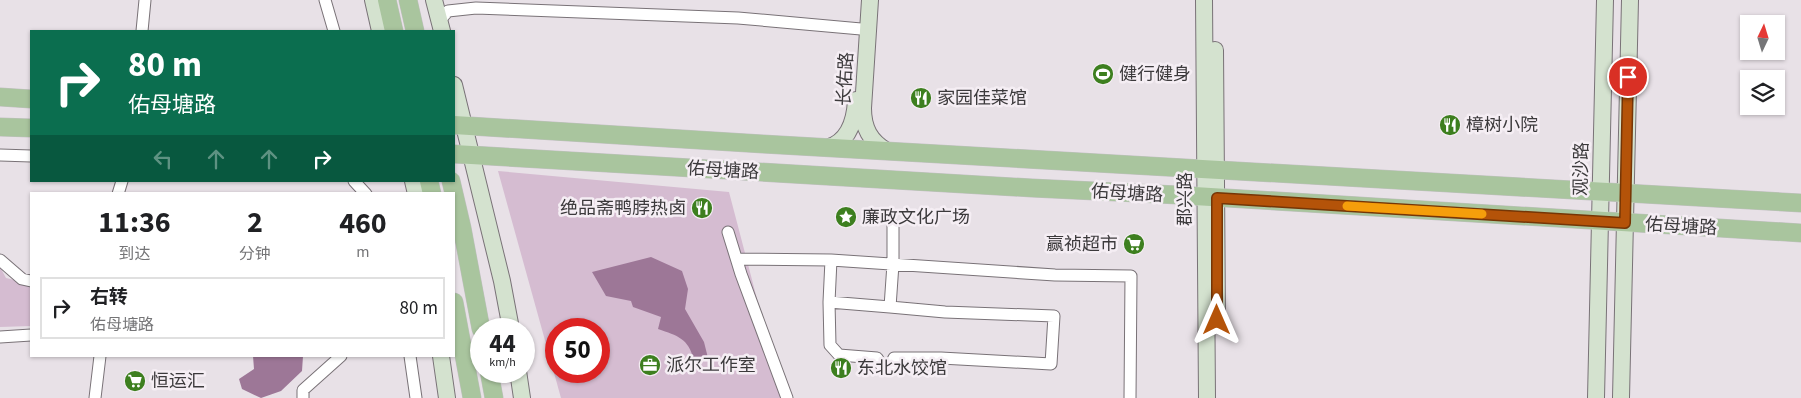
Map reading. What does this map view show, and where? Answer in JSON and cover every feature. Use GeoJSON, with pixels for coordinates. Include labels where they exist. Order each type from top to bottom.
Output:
{"type":"FeatureCollection","features":[{"type":"Feature","properties":{"kind":"main road"},"geometry":{"type":"LineString","coordinates":[[372,0],[380,30]]}},
{"type":"Feature","properties":{"kind":"main road"},"geometry":{"type":"LineString","coordinates":[[387,0],[394,30]]}},
{"type":"Feature","properties":{"kind":"main road"},"geometry":{"type":"LineString","coordinates":[[408,0],[415,30]]}},
{"type":"Feature","properties":{"kind":"main road"},"geometry":{"type":"LineString","coordinates":[[434,0],[441,26]]}},
{"type":"Feature","properties":{"kind":"main road","name":"长佑路"},"geometry":{"type":"LineString","coordinates":[[827,148],[842,140],[853,121],[856,107],[862,0]]}},
{"type":"Feature","properties":{"kind":"main road","name":"长佑路"},"geometry":{"type":"LineString","coordinates":[[870,0],[863,108],[864,120],[870,137],[887,151]]}},
{"type":"Feature","properties":{"kind":"main road","name":"郡兴路"},"geometry":{"type":"LineString","coordinates":[[1204,0],[1211,170]]}},
{"type":"Feature","properties":{"kind":"main road","name":"郡兴路"},"geometry":{"type":"LineString","coordinates":[[1207,398],[1215,0]]}},
{"type":"Feature","properties":{"kind":"main road","name":"观沙路"},"geometry":{"type":"LineString","coordinates":[[1596,398],[1605,0]]}},
{"type":"Feature","properties":{"kind":"main road"},"geometry":{"type":"LineString","coordinates":[[1620,398],[1630,0]]}},
{"type":"Feature","properties":{"kind":"main road"},"geometry":{"type":"LineString","coordinates":[[455,92],[462,155],[502,281],[509,318]]}},
{"type":"Feature","properties":{"kind":"main road"},"geometry":{"type":"LineString","coordinates":[[0,97],[30,99]]}},
{"type":"Feature","properties":{"kind":"main road","name":"佑母塘路"},"geometry":{"type":"LineString","coordinates":[[459,125],[827,148],[1801,203]]}},
{"type":"Feature","properties":{"kind":"main road"},"geometry":{"type":"LineString","coordinates":[[0,127],[30,128]]}},
{"type":"Feature","properties":{"kind":"main road","name":"佑母塘路"},"geometry":{"type":"LineString","coordinates":[[462,155],[1022,188],[1211,197],[1801,233]]}},
{"type":"Feature","properties":{"kind":"main road","name":"郡兴路"},"geometry":{"type":"LineString","coordinates":[[1211,197],[1218,398]]}},
{"type":"Feature","properties":{"kind":"main road"},"geometry":{"type":"LineString","coordinates":[[455,198],[479,318]]}},
{"type":"Feature","properties":{"kind":"main road"},"geometry":{"type":"LineString","coordinates":[[455,307],[472,398]]}},
{"type":"Feature","properties":{"kind":"main road"},"geometry":{"type":"LineString","coordinates":[[441,357],[447,398]]}},
{"type":"Feature","properties":{"kind":"main road"},"geometry":{"type":"LineString","coordinates":[[491,383],[494,398]]}},
{"type":"Feature","properties":{"kind":"main road"},"geometry":{"type":"LineString","coordinates":[[520,383],[522,398]]}},
{"type":"Feature","properties":{"kind":"street"},"geometry":{"type":"LineString","coordinates":[[142,30],[145,0]]}},
{"type":"Feature","properties":{"kind":"street"},"geometry":{"type":"LineString","coordinates":[[325,0],[334,30]]}},
{"type":"Feature","properties":{"kind":"street"},"geometry":{"type":"LineString","coordinates":[[441,26],[448,11],[476,8],[738,18],[861,29]]}},
{"type":"Feature","properties":{"kind":"street"},"geometry":{"type":"LineString","coordinates":[[0,155],[30,156]]}},
{"type":"Feature","properties":{"kind":"street"},"geometry":{"type":"LineString","coordinates":[[355,182],[364,192]]}},
{"type":"Feature","properties":{"kind":"street"},"geometry":{"type":"LineString","coordinates":[[890,307],[893,225]]}},
{"type":"Feature","properties":{"kind":"street"},"geometry":{"type":"LineString","coordinates":[[728,232],[786,398]]}},
{"type":"Feature","properties":{"kind":"street"},"geometry":{"type":"LineString","coordinates":[[737,259],[832,260],[1055,275],[1131,276],[1130,398]]}},
{"type":"Feature","properties":{"kind":"street"},"geometry":{"type":"LineString","coordinates":[[0,260],[22,279],[30,281]]}},
{"type":"Feature","properties":{"kind":"street"},"geometry":{"type":"LineString","coordinates":[[828,302],[946,312],[1054,316],[1051,364],[941,358],[894,358],[889,368],[882,366],[878,358],[839,354],[830,345],[828,302],[832,260]]}},
{"type":"Feature","properties":{"kind":"street"},"geometry":{"type":"LineString","coordinates":[[0,337],[30,335]]}},
{"type":"Feature","properties":{"kind":"street"},"geometry":{"type":"LineString","coordinates":[[95,398],[100,357]]}},
{"type":"Feature","properties":{"kind":"street"},"geometry":{"type":"LineString","coordinates":[[303,398],[303,390],[340,357]]}},
{"type":"Feature","properties":{"kind":"street"},"geometry":{"type":"LineString","coordinates":[[410,357],[416,398]]}},
{"type":"Feature","properties":{"kind":"shaded area"},"geometry":{"type":"Polygon","coordinates":[[[498,171],[729,192],[783,398],[561,398],[557,383],[610,383],[610,318],[545,318],[545,340],[498,171]]]}},
{"type":"Feature","properties":{"kind":"shaded area"},"geometry":{"type":"Polygon","coordinates":[[[651,257],[682,271],[688,289],[685,309],[704,342],[708,358],[694,360],[685,342],[658,329],[661,317],[633,307],[631,301],[606,296],[592,272],[651,257]]]}},
{"type":"Feature","properties":{"kind":"shaded area"},"geometry":{"type":"Polygon","coordinates":[[[0,267],[6,278],[30,284],[30,326],[0,327],[0,267]]]}},
{"type":"Feature","properties":{"kind":"shaded area"},"geometry":{"type":"Polygon","coordinates":[[[253,357],[303,357],[302,371],[281,391],[261,398],[242,389],[239,379],[254,369],[253,357]]]}},
{"type":"Feature","properties":{"kind":"slow traffic"},"geometry":{"type":"LineString","coordinates":[[1347,206],[1482,214]]}},
{"type":"Feature","properties":{"kind":"place","name":"健行健身"},"geometry":{"type":"Point","coordinates":[1103,74]}},
{"type":"Feature","properties":{"kind":"place","name":"家园佳菜馆"},"geometry":{"type":"Point","coordinates":[921,98]}},
{"type":"Feature","properties":{"kind":"place","name":"樟树小院"},"geometry":{"type":"Point","coordinates":[1450,125]}},
{"type":"Feature","properties":{"kind":"place","name":"绝品斋鸭脖热卤"},"geometry":{"type":"Point","coordinates":[702,208]}},
{"type":"Feature","properties":{"kind":"place","name":"廉政文化广场"},"geometry":{"type":"Point","coordinates":[846,217]}},
{"type":"Feature","properties":{"kind":"place","name":"赢祯超市"},"geometry":{"type":"Point","coordinates":[1134,244]}},
{"type":"Feature","properties":{"kind":"place","name":"派尔工作室"},"geometry":{"type":"Point","coordinates":[650,365]}},
{"type":"Feature","properties":{"kind":"place","name":"东北水饺馆"},"geometry":{"type":"Point","coordinates":[841,368]}},
{"type":"Feature","properties":{"kind":"place","name":"恒运汇"},"geometry":{"type":"Point","coordinates":[135,381]}},
{"type":"Feature","properties":{"kind":"route"},"geometry":{"type":"LineString","coordinates":[[1217,320],[1217,198],[1625,223],[1628,77]]}}]}
